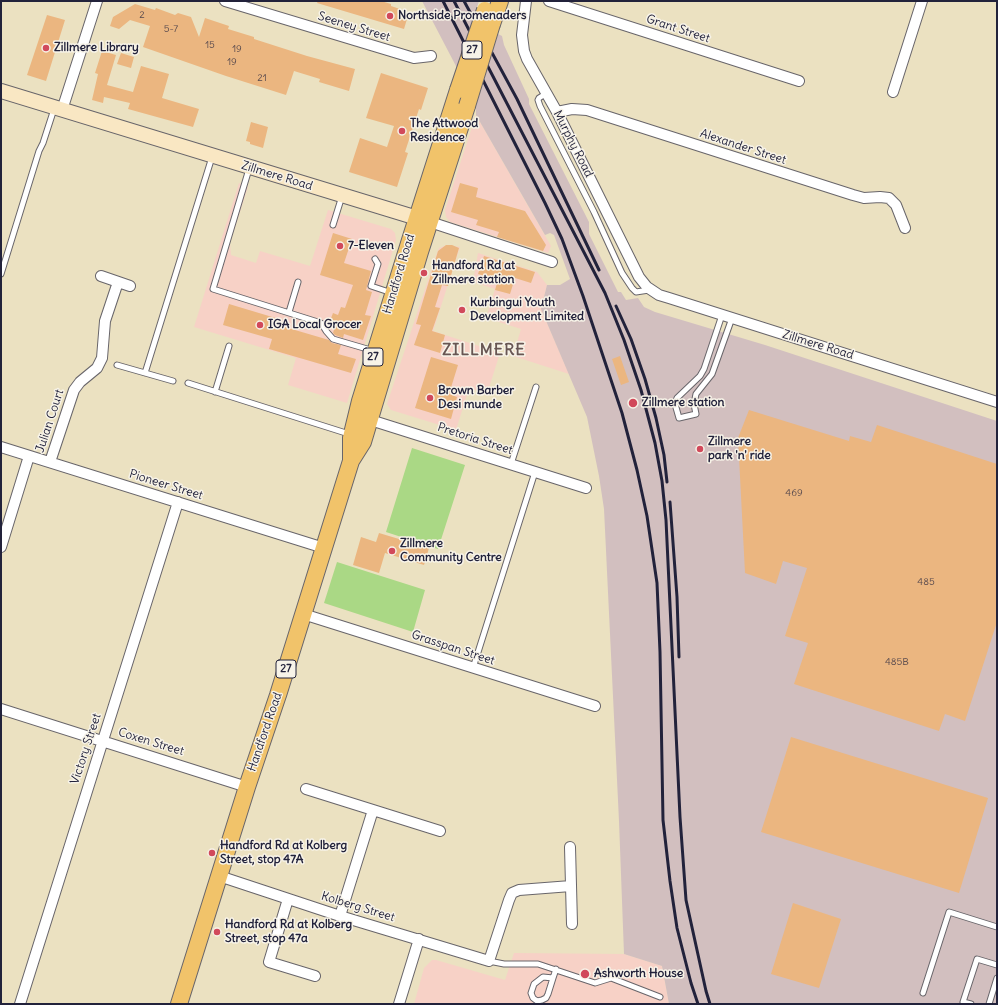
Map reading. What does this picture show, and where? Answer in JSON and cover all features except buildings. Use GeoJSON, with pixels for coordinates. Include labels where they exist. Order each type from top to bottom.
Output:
{"type":"FeatureCollection","features":[{"type":"Feature","properties":{"kind":"main road","name":"27"},"geometry":{"type":"LineString","coordinates":[[488,11],[500,1]]}},
{"type":"Feature","properties":{"kind":"main road","name":"Handford Road"},"geometry":{"type":"LineString","coordinates":[[180,1004],[247,787],[278,695],[351,461],[362,442],[363,418],[423,220],[458,90],[488,11]]}},
{"type":"Feature","properties":{"kind":"main road","name":"Handford Road"},"geometry":{"type":"LineString","coordinates":[[382,353],[393,294],[467,106],[488,11]]}},
{"type":"Feature","properties":{"kind":"main road","name":"Zillmere Road"},"geometry":{"type":"LineString","coordinates":[[1,91],[423,220]]}},
{"type":"Feature","properties":{"kind":"main road","name":"Handford Road"},"geometry":{"type":"LineString","coordinates":[[351,461],[352,435],[363,418]]}},
{"type":"Feature","properties":{"kind":"street"},"geometry":{"type":"LineString","coordinates":[[58,109],[97,1]]}},
{"type":"Feature","properties":{"kind":"street","name":"Seeney Street"},"geometry":{"type":"LineString","coordinates":[[225,1],[414,58],[431,56]]}},
{"type":"Feature","properties":{"kind":"street","name":"Murphy Road"},"geometry":{"type":"LineString","coordinates":[[526,1],[522,35],[524,51],[557,112],[643,282]]}},
{"type":"Feature","properties":{"kind":"street","name":"Grant Street"},"geometry":{"type":"LineString","coordinates":[[549,1],[799,81]]}},
{"type":"Feature","properties":{"kind":"street"},"geometry":{"type":"LineString","coordinates":[[893,92],[922,1]]}},
{"type":"Feature","properties":{"kind":"street","name":"Alexander Street"},"geometry":{"type":"LineString","coordinates":[[557,112],[572,109],[586,110],[858,197],[889,198],[896,205],[905,228]]}},
{"type":"Feature","properties":{"kind":"street","name":"Zillmere Road"},"geometry":{"type":"LineString","coordinates":[[423,220],[552,262]]}},
{"type":"Feature","properties":{"kind":"street"},"geometry":{"type":"LineString","coordinates":[[101,276],[130,286]]}},
{"type":"Feature","properties":{"kind":"street","name":"Julian Court"},"geometry":{"type":"LineString","coordinates":[[50,462],[74,390],[80,382],[97,368],[102,358],[105,321],[118,282]]}},
{"type":"Feature","properties":{"kind":"street","name":"Zillmere Road"},"geometry":{"type":"LineString","coordinates":[[643,282],[660,295],[997,402]]}},
{"type":"Feature","properties":{"kind":"street","name":"Pretoria Street"},"geometry":{"type":"LineString","coordinates":[[363,418],[586,488]]}},
{"type":"Feature","properties":{"kind":"street","name":"Pioneer Street"},"geometry":{"type":"LineString","coordinates":[[1,447],[324,548]]}},
{"type":"Feature","properties":{"kind":"street"},"geometry":{"type":"LineString","coordinates":[[1,547],[29,456]]}},
{"type":"Feature","properties":{"kind":"street","name":"Victory Street"},"geometry":{"type":"LineString","coordinates":[[20,1004],[178,502]]}},
{"type":"Feature","properties":{"kind":"street","name":"Grasspan Street"},"geometry":{"type":"LineString","coordinates":[[303,614],[595,706]]}},
{"type":"Feature","properties":{"kind":"street","name":"Coxen Street"},"geometry":{"type":"LineString","coordinates":[[1,709],[247,787]]}},
{"type":"Feature","properties":{"kind":"street"},"geometry":{"type":"LineString","coordinates":[[306,789],[440,831]]}},
{"type":"Feature","properties":{"kind":"street"},"geometry":{"type":"LineString","coordinates":[[340,916],[373,810]]}},
{"type":"Feature","properties":{"kind":"street"},"geometry":{"type":"LineString","coordinates":[[570,847],[572,924]]}},
{"type":"Feature","properties":{"kind":"street","name":"Kolberg Street"},"geometry":{"type":"LineString","coordinates":[[219,876],[340,916],[489,961]]}},
{"type":"Feature","properties":{"kind":"street"},"geometry":{"type":"LineString","coordinates":[[489,961],[512,893],[519,890],[571,886]]}},
{"type":"Feature","properties":{"kind":"street"},"geometry":{"type":"LineString","coordinates":[[288,899],[269,962],[315,976]]}},
{"type":"Feature","properties":{"kind":"street"},"geometry":{"type":"LineString","coordinates":[[399,1004],[419,939]]}},
{"type":"Feature","properties":{"kind":"lane"},"geometry":{"type":"LineString","coordinates":[[547,93],[539,98],[538,102],[627,281],[636,292],[652,290]]}},
{"type":"Feature","properties":{"kind":"lane"},"geometry":{"type":"LineString","coordinates":[[1,274],[39,151],[58,109]]}},
{"type":"Feature","properties":{"kind":"lane"},"geometry":{"type":"LineString","coordinates":[[145,373],[212,156]]}},
{"type":"Feature","properties":{"kind":"lane"},"geometry":{"type":"LineString","coordinates":[[249,168],[213,289],[321,322],[326,331],[333,338],[382,353]]}},
{"type":"Feature","properties":{"kind":"lane"},"geometry":{"type":"LineString","coordinates":[[333,225],[342,195]]}},
{"type":"Feature","properties":{"kind":"lane"},"geometry":{"type":"LineString","coordinates":[[375,259],[378,264],[371,286],[393,294]]}},
{"type":"Feature","properties":{"kind":"lane"},"geometry":{"type":"LineString","coordinates":[[627,281],[636,270]]}},
{"type":"Feature","properties":{"kind":"lane"},"geometry":{"type":"LineString","coordinates":[[288,312],[298,282]]}},
{"type":"Feature","properties":{"kind":"lane"},"geometry":{"type":"LineString","coordinates":[[727,317],[712,374],[696,394],[694,404],[696,414],[678,418],[675,404],[677,398],[700,376],[727,317]]}},
{"type":"Feature","properties":{"kind":"lane"},"geometry":{"type":"LineString","coordinates":[[215,392],[229,346]]}},
{"type":"Feature","properties":{"kind":"lane"},"geometry":{"type":"LineString","coordinates":[[117,364],[173,381]]}},
{"type":"Feature","properties":{"kind":"lane"},"geometry":{"type":"LineString","coordinates":[[188,384],[352,435]]}},
{"type":"Feature","properties":{"kind":"lane"},"geometry":{"type":"LineString","coordinates":[[511,464],[536,387]]}},
{"type":"Feature","properties":{"kind":"lane"},"geometry":{"type":"LineString","coordinates":[[473,668],[534,472]]}},
{"type":"Feature","properties":{"kind":"lane"},"geometry":{"type":"LineString","coordinates":[[923,993],[949,912],[997,927]]}},
{"type":"Feature","properties":{"kind":"lane"},"geometry":{"type":"LineString","coordinates":[[971,1004],[963,1002],[976,959],[997,966]]}},
{"type":"Feature","properties":{"kind":"lane"},"geometry":{"type":"LineString","coordinates":[[489,961],[504,964],[538,964],[595,983],[611,978],[660,997]]}},
{"type":"Feature","properties":{"kind":"lane"},"geometry":{"type":"LineString","coordinates":[[553,978],[544,977],[534,984],[531,993],[533,998],[537,1001],[546,998],[553,978],[556,969]]}},
{"type":"Feature","properties":{"kind":"lane"},"geometry":{"type":"LineString","coordinates":[[989,1004],[997,978]]}},
{"type":"Feature","properties":{"kind":"shaded area"},"geometry":{"type":"Polygon","coordinates":[[[422,1],[479,1],[457,68],[422,1]]]}},
{"type":"Feature","properties":{"kind":"shaded area"},"geometry":{"type":"Polygon","coordinates":[[[498,34],[502,36],[504,45],[529,99],[529,104],[589,222],[589,234],[618,292],[621,292],[626,300],[638,298],[644,307],[655,312],[765,345],[997,421],[997,1004],[669,1004],[662,966],[624,954],[604,509],[587,417],[541,309],[547,285],[560,285],[570,279],[554,235],[550,233],[545,235],[476,115],[476,106],[498,34]]]}},
{"type":"Feature","properties":{"kind":"shaded area"},"geometry":{"type":"Polygon","coordinates":[[[476,115],[551,246],[548,253],[450,222],[446,217],[445,210],[476,115]]]}},
{"type":"Feature","properties":{"kind":"shaded area"},"geometry":{"type":"Polygon","coordinates":[[[239,183],[248,187],[230,243],[231,255],[256,263],[260,251],[310,266],[328,210],[391,229],[395,233],[396,240],[347,403],[288,385],[296,358],[194,327],[239,183]]]}},
{"type":"Feature","properties":{"kind":"shaded area"},"geometry":{"type":"Polygon","coordinates":[[[447,245],[460,247],[433,331],[500,353],[487,394],[469,388],[456,430],[391,410],[387,404],[437,253],[439,248],[447,245]]]}},
{"type":"Feature","properties":{"kind":"shaded area"},"geometry":{"type":"Polygon","coordinates":[[[478,253],[537,272],[547,285],[541,309],[569,374],[513,356],[521,329],[486,318],[495,289],[473,282],[478,253]]]}},
{"type":"Feature","properties":{"kind":"shaded area","name":"Ashworth House"},"geometry":{"type":"Polygon","coordinates":[[[514,953],[624,954],[662,966],[669,1004],[414,1004],[424,968],[432,960],[505,980],[514,953]]]}},
{"type":"Feature","properties":{"kind":"green space"},"geometry":{"type":"Polygon","coordinates":[[[412,448],[465,465],[438,549],[386,532],[412,448]]]}},
{"type":"Feature","properties":{"kind":"green space"},"geometry":{"type":"Polygon","coordinates":[[[337,562],[425,590],[413,632],[324,603],[337,562]]]}},
{"type":"Feature","properties":{"kind":"railway"},"geometry":{"type":"LineString","coordinates":[[443,1],[562,239],[583,296],[622,413],[637,470],[647,516],[657,583],[660,652],[663,820],[677,928],[698,1004]]}},
{"type":"Feature","properties":{"kind":"railway"},"geometry":{"type":"LineString","coordinates":[[454,1],[605,293],[624,340],[641,390],[655,443],[662,481],[666,520],[680,817],[686,900],[710,1004]]}},
{"type":"Feature","properties":{"kind":"railway"},"geometry":{"type":"LineString","coordinates":[[464,1],[517,99],[599,270]]}},
{"type":"Feature","properties":{"kind":"railway"},"geometry":{"type":"LineString","coordinates":[[616,306],[631,339],[645,379],[656,418],[664,455],[667,482]]}},
{"type":"Feature","properties":{"kind":"railway"},"geometry":{"type":"LineString","coordinates":[[670,502],[677,597],[679,657]]}},
{"type":"Feature","properties":{"kind":"place","name":"Northside Promenaders"},"geometry":{"type":"Point","coordinates":[390,16]}},
{"type":"Feature","properties":{"kind":"place","name":"Zillmere Library"},"geometry":{"type":"Point","coordinates":[46,48]}},
{"type":"Feature","properties":{"kind":"place","name":"The Attwood Residence"},"geometry":{"type":"Point","coordinates":[402,131]}},
{"type":"Feature","properties":{"kind":"place","name":"7-Eleven"},"geometry":{"type":"Point","coordinates":[340,246]}},
{"type":"Feature","properties":{"kind":"place","name":"Handford Rd at Zillmere station"},"geometry":{"type":"Point","coordinates":[424,273]}},
{"type":"Feature","properties":{"kind":"place","name":"Kurbingui Youth Development Limited"},"geometry":{"type":"Point","coordinates":[462,310]}},
{"type":"Feature","properties":{"kind":"place","name":"IGA Local Grocer"},"geometry":{"type":"Point","coordinates":[260,325]}},
{"type":"Feature","properties":{"kind":"place","name":"Brown Barber Desi munde"},"geometry":{"type":"Point","coordinates":[430,398]}},
{"type":"Feature","properties":{"kind":"place","name":"Zillmere station"},"geometry":{"type":"Point","coordinates":[633,403]}},
{"type":"Feature","properties":{"kind":"place","name":"Zillmere park 'n' ride"},"geometry":{"type":"Point","coordinates":[700,449]}},
{"type":"Feature","properties":{"kind":"place","name":"Zillmere Community Centre"},"geometry":{"type":"Point","coordinates":[392,551]}},
{"type":"Feature","properties":{"kind":"place","name":"Handford Rd at Kolberg Street, stop 47A"},"geometry":{"type":"Point","coordinates":[212,853]}},
{"type":"Feature","properties":{"kind":"place","name":"Handford Rd at Kolberg Street, stop 47a"},"geometry":{"type":"Point","coordinates":[217,932]}},
{"type":"Feature","properties":{"kind":"place","name":"Ashworth House"},"geometry":{"type":"Point","coordinates":[585,974]}},
{"type":"Feature","properties":{"kind":"district","name":"ZILLMERE"},"geometry":{"type":"Point","coordinates":[484,350]}}]}
